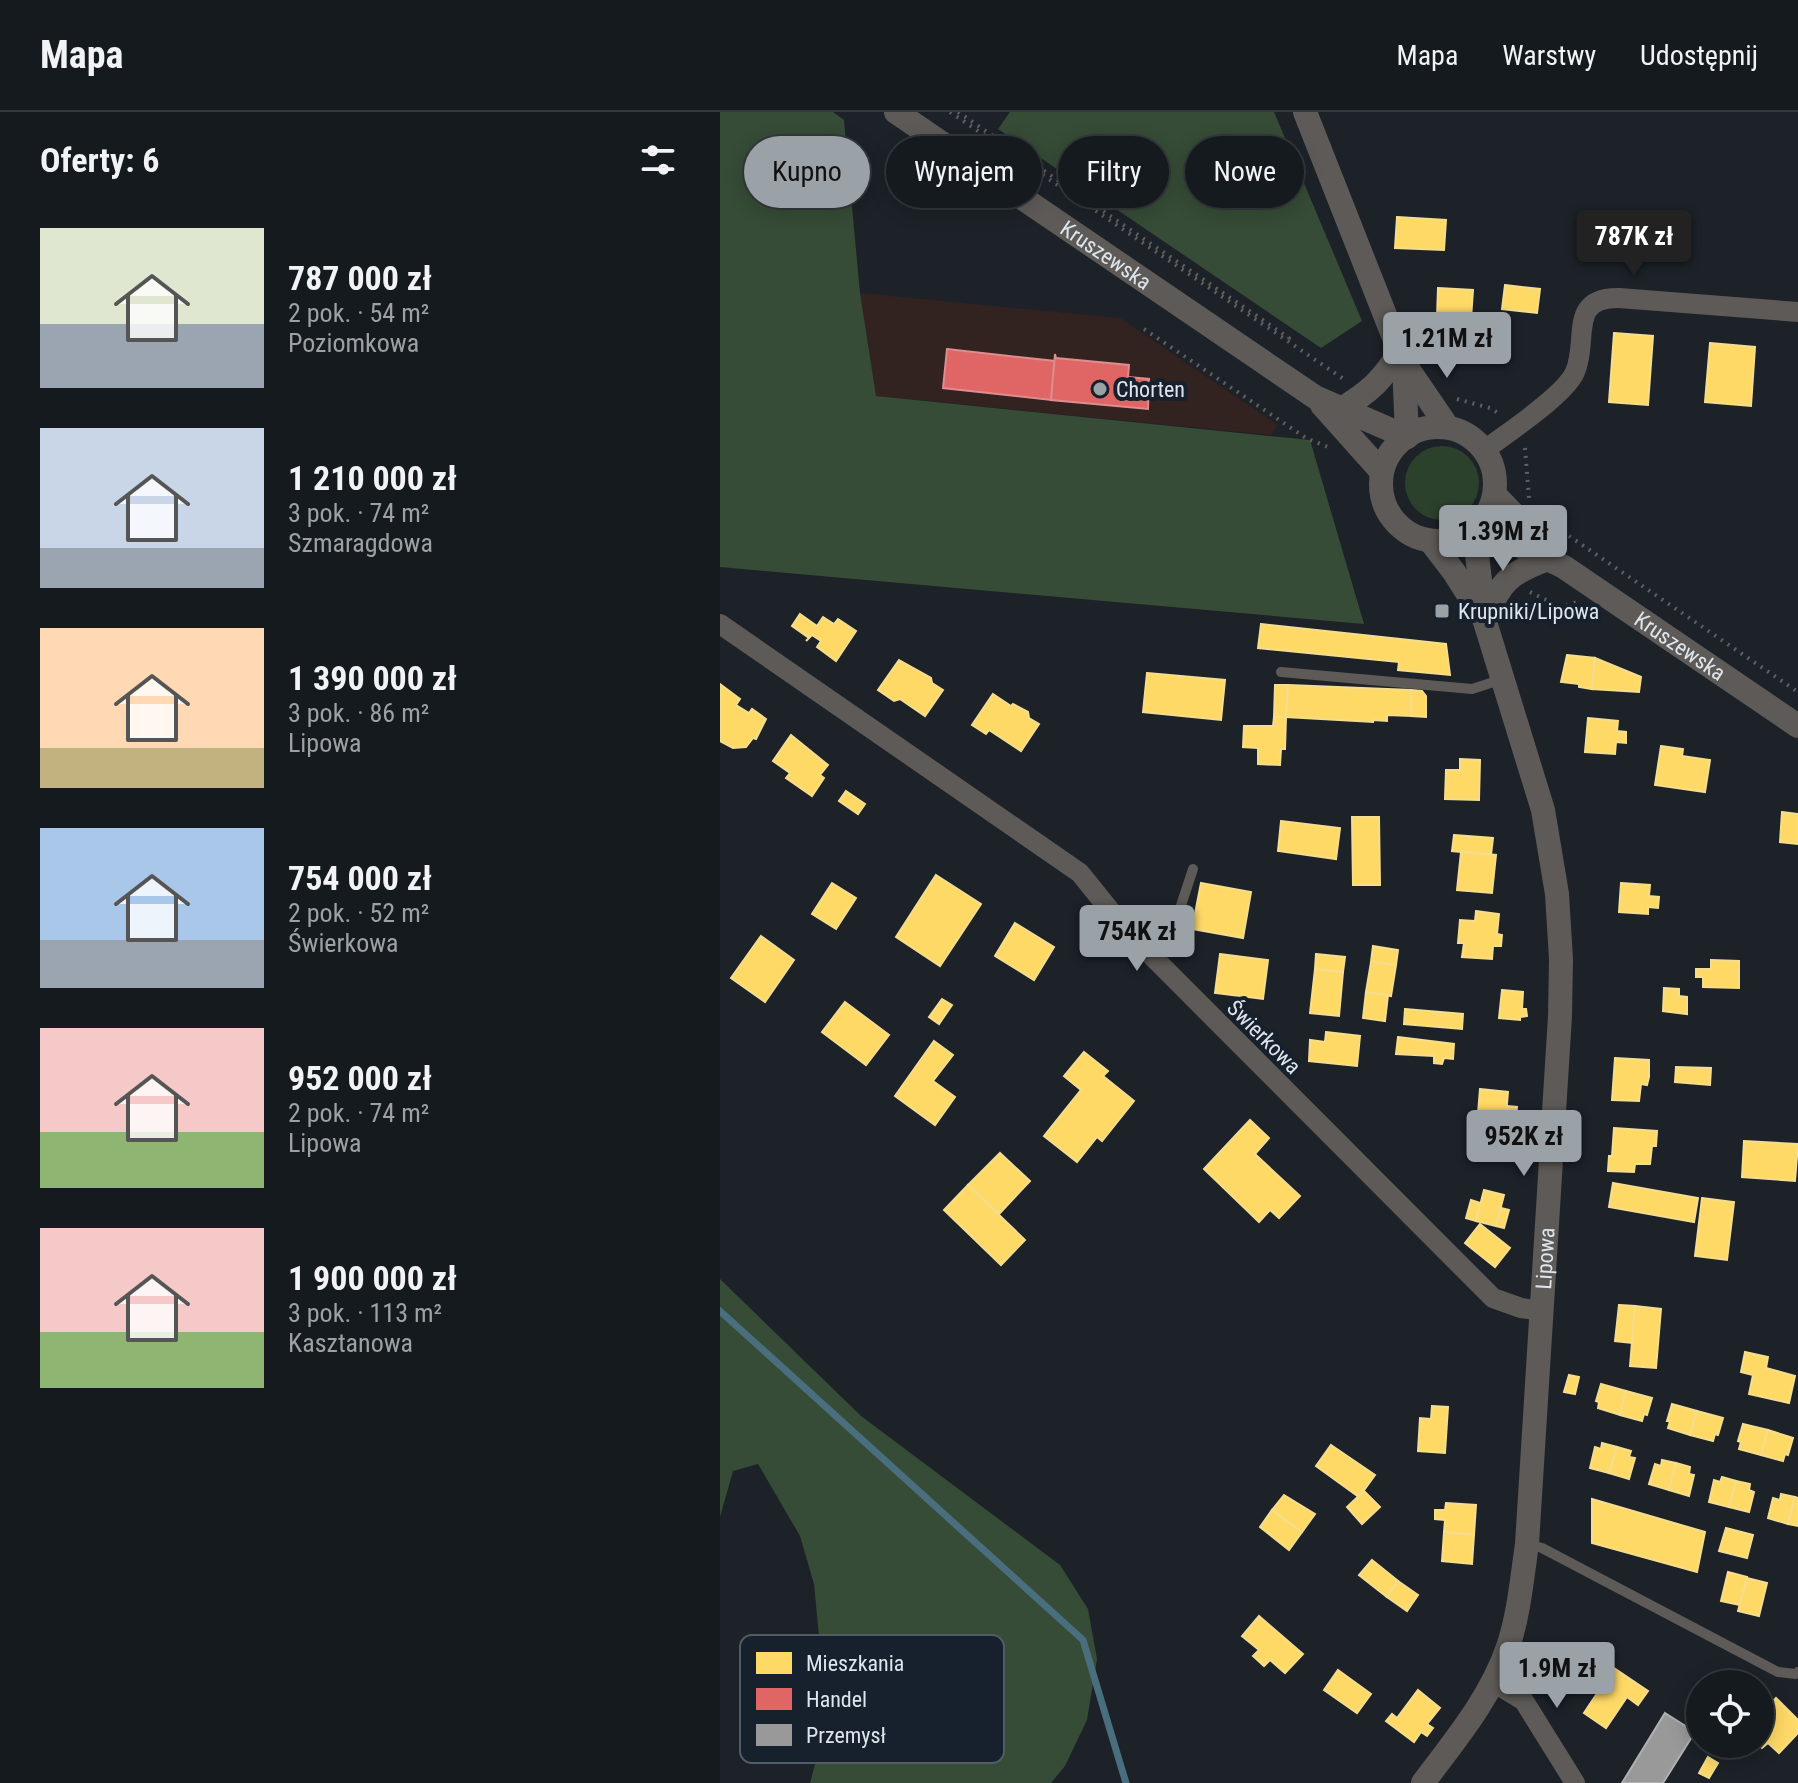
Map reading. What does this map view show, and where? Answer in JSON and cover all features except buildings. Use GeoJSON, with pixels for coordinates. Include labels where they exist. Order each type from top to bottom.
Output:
{"type":"FeatureCollection","features":[{"type":"Feature","properties":{"kind":"street","name":"Kruszewska"},"geometry":{"type":"LineString","coordinates":[[896,112],[1315,397],[1407,437]]}},
{"type":"Feature","properties":{"kind":"street"},"geometry":{"type":"LineString","coordinates":[[1305,112],[1402,357],[1447,426]]}},
{"type":"Feature","properties":{"kind":"street"},"geometry":{"type":"LineString","coordinates":[[1485,450],[1566,387],[1576,370],[1583,318],[1594,302],[1603,298],[1798,312]]}},
{"type":"Feature","properties":{"kind":"street"},"geometry":{"type":"LineString","coordinates":[[1341,409],[1367,394],[1402,357]]}},
{"type":"Feature","properties":{"kind":"street"},"geometry":{"type":"LineString","coordinates":[[1402,357],[1407,437]]}},
{"type":"Feature","properties":{"kind":"street","name":"Kruszewska"},"geometry":{"type":"LineString","coordinates":[[1315,397],[1381,471]]}},
{"type":"Feature","properties":{"kind":"street"},"geometry":{"type":"LineString","coordinates":[[1447,426],[1469,435],[1485,450],[1496,477],[1495,495],[1490,511],[1474,530],[1454,540],[1431,542],[1409,534],[1392,518],[1382,496],[1381,471],[1392,450],[1407,437],[1421,429],[1447,426]]}},
{"type":"Feature","properties":{"kind":"street","name":"Kruszewska"},"geometry":{"type":"LineString","coordinates":[[1495,495],[1543,521],[1556,563]]}},
{"type":"Feature","properties":{"kind":"street","name":"Kruszewska"},"geometry":{"type":"LineString","coordinates":[[1474,530],[1508,540],[1556,563],[1798,726]]}},
{"type":"Feature","properties":{"kind":"street","name":"Lipowa"},"geometry":{"type":"LineString","coordinates":[[1423,1783],[1465,1727],[1493,1682],[1512,1631],[1519,1600],[1527,1544],[1560,1016],[1561,959],[1557,894],[1543,810],[1485,622],[1474,530]]}},
{"type":"Feature","properties":{"kind":"street","name":"Lipowa"},"geometry":{"type":"LineString","coordinates":[[1431,542],[1485,622]]}},
{"type":"Feature","properties":{"kind":"street"},"geometry":{"type":"LineString","coordinates":[[1485,622],[1496,593],[1516,571],[1556,563]]}},
{"type":"Feature","properties":{"kind":"street","name":"Świerkowa"},"geometry":{"type":"LineString","coordinates":[[720,624],[1080,873],[1154,960],[1493,1298],[1541,1311]]}},
{"type":"Feature","properties":{"kind":"street"},"geometry":{"type":"LineString","coordinates":[[1493,1682],[1524,1701],[1575,1783]]}},
{"type":"Feature","properties":{"kind":"lane"},"geometry":{"type":"LineString","coordinates":[[1281,672],[1472,689],[1503,679]]}},
{"type":"Feature","properties":{"kind":"lane"},"geometry":{"type":"LineString","coordinates":[[1154,960],[1169,942],[1193,869]]}},
{"type":"Feature","properties":{"kind":"lane"},"geometry":{"type":"LineString","coordinates":[[1527,1544],[1542,1548],[1778,1672],[1798,1672]]}},
{"type":"Feature","properties":{"kind":"path"},"geometry":{"type":"LineString","coordinates":[[950,112],[1355,387]]}},
{"type":"Feature","properties":{"kind":"path"},"geometry":{"type":"LineString","coordinates":[[958,112],[1289,338],[1286,343]]}},
{"type":"Feature","properties":{"kind":"path"},"geometry":{"type":"LineString","coordinates":[[1144,329],[1306,438],[1336,448]]}},
{"type":"Feature","properties":{"kind":"path"},"geometry":{"type":"LineString","coordinates":[[1452,398],[1490,408],[1505,419]]}},
{"type":"Feature","properties":{"kind":"path"},"geometry":{"type":"LineString","coordinates":[[1524,445],[1528,461],[1529,501],[1543,521],[1798,692]]}},
{"type":"Feature","properties":{"kind":"shaded area"},"geometry":{"type":"Polygon","coordinates":[[[860,293],[1120,318],[1278,425],[1271,435],[875,396],[860,293]]]}},
{"type":"Feature","properties":{"kind":"green space"},"geometry":{"type":"Polygon","coordinates":[[[720,112],[833,112],[844,120],[845,136],[744,136],[744,208],[852,208],[860,293],[876,396],[1310,440],[1364,624],[720,567],[720,112]]]}},
{"type":"Feature","properties":{"kind":"green space"},"geometry":{"type":"Polygon","coordinates":[[[1010,112],[1274,112],[1284,136],[1185,136],[1185,208],[1304,208],[1304,183],[1362,321],[1321,348],[1115,208],[1169,208],[1169,136],[1058,136],[1058,170],[1042,159],[1042,136],[1008,136],[998,129],[1010,112]]]}},
{"type":"Feature","properties":{"kind":"green space"},"geometry":{"type":"Polygon","coordinates":[[[1442,446],[1456,449],[1468,457],[1476,469],[1479,483],[1476,497],[1468,509],[1456,517],[1442,520],[1428,517],[1416,509],[1408,497],[1405,483],[1408,469],[1416,457],[1428,449],[1442,446]]]}},
{"type":"Feature","properties":{"kind":"green space"},"geometry":{"type":"Polygon","coordinates":[[[720,1279],[861,1416],[1060,1565],[1088,1609],[1097,1659],[1087,1720],[1065,1766],[1051,1783],[810,1783],[815,1763],[1004,1763],[1004,1635],[819,1635],[814,1584],[800,1536],[758,1464],[733,1471],[720,1517],[720,1279]]]}},
{"type":"Feature","properties":{"kind":"waterway"},"geometry":{"type":"LineString","coordinates":[[720,1311],[1083,1640],[1126,1783]]}},
{"type":"Feature","properties":{"kind":"place","name":"Chorten"},"geometry":{"type":"Point","coordinates":[1100,389]}},
{"type":"Feature","properties":{"kind":"place","name":"Krupniki/Lipowa"},"geometry":{"type":"Point","coordinates":[1442,611]}}]}
